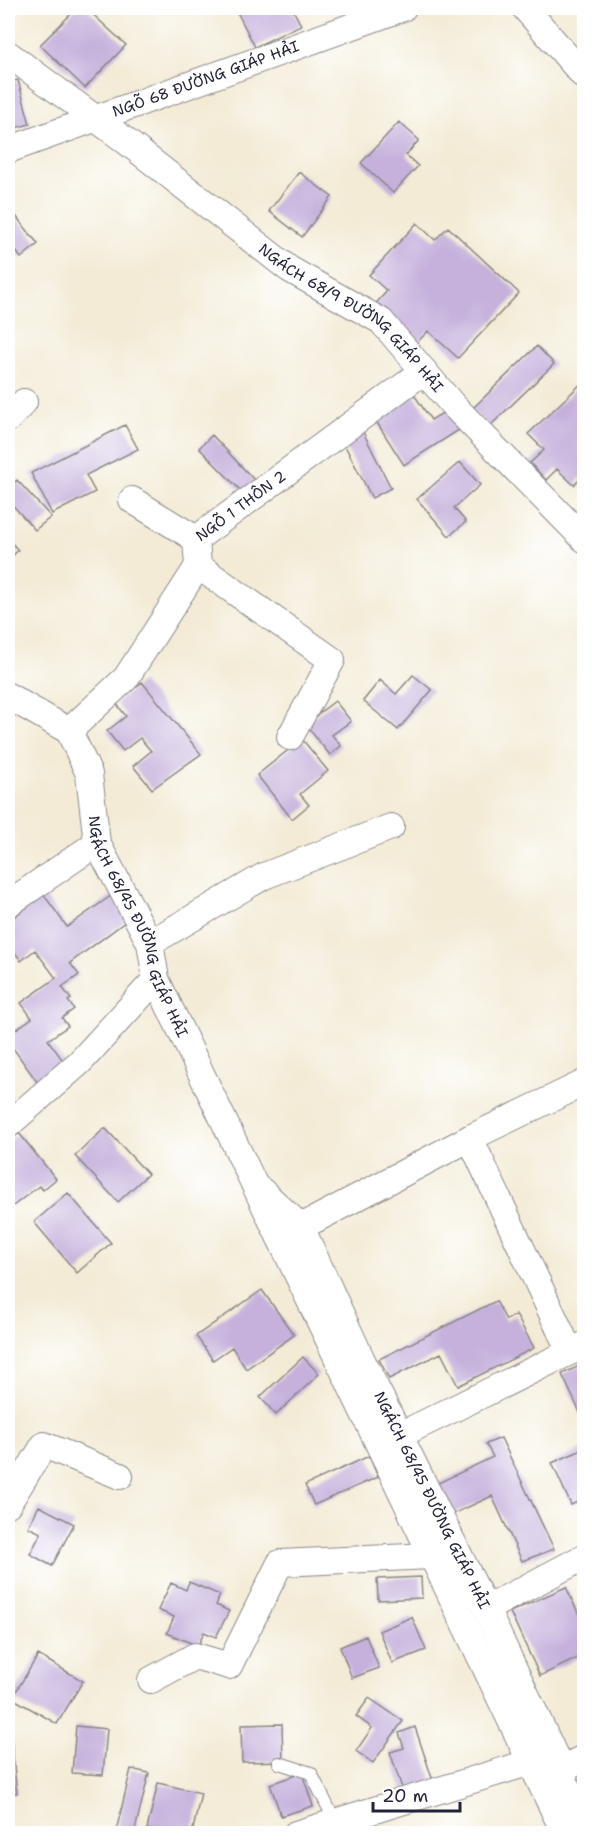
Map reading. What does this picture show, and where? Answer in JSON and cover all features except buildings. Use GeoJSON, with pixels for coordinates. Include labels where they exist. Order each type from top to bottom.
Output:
{"type":"FeatureCollection","features":[{"type":"Feature","properties":{"kind":"street","name":"NGÕ 68 ĐƯỜNG GIÁP HẢI"},"geometry":{"type":"LineString","coordinates":[[8,150],[403,8]]}},
{"type":"Feature","properties":{"kind":"street"},"geometry":{"type":"LineString","coordinates":[[525,8],[585,76]]}},
{"type":"Feature","properties":{"kind":"street","name":"NGÁCH 68/9 ĐƯỜNG GIÁP HẢI"},"geometry":{"type":"LineString","coordinates":[[8,54],[95,118],[289,269],[381,321],[452,404],[585,539]]}},
{"type":"Feature","properties":{"kind":"street","name":"NGÕ 1 THÔN 2"},"geometry":{"type":"LineString","coordinates":[[290,737],[332,660],[198,566],[196,539],[424,371]]}},
{"type":"Feature","properties":{"kind":"street"},"geometry":{"type":"LineString","coordinates":[[132,500],[196,539]]}},
{"type":"Feature","properties":{"kind":"street"},"geometry":{"type":"LineString","coordinates":[[8,696],[69,731],[126,678],[198,566]]}},
{"type":"Feature","properties":{"kind":"street","name":"NGÁCH 68/45 ĐƯỜNG GIÁP HẢI"},"geometry":{"type":"LineString","coordinates":[[69,731],[89,774],[97,843],[150,943],[156,980],[566,1833]]}},
{"type":"Feature","properties":{"kind":"street"},"geometry":{"type":"LineString","coordinates":[[150,943],[264,876],[391,827]]}},
{"type":"Feature","properties":{"kind":"street"},"geometry":{"type":"LineString","coordinates":[[8,904],[97,843]]}},
{"type":"Feature","properties":{"kind":"street"},"geometry":{"type":"LineString","coordinates":[[8,1125],[80,1062],[156,980]]}},
{"type":"Feature","properties":{"kind":"street"},"geometry":{"type":"LineString","coordinates":[[301,1227],[470,1138],[585,1083]]}},
{"type":"Feature","properties":{"kind":"street"},"geometry":{"type":"LineString","coordinates":[[400,1435],[578,1349],[470,1138]]}},
{"type":"Feature","properties":{"kind":"street","name":"NGÁCH 68/45 ĐƯỜNG GIÁP HẢI"},"geometry":{"type":"LineString","coordinates":[[253,1183],[301,1227],[561,1769],[582,1833]]}},
{"type":"Feature","properties":{"kind":"street"},"geometry":{"type":"LineString","coordinates":[[8,1504],[44,1445],[120,1476]]}},
{"type":"Feature","properties":{"kind":"street"},"geometry":{"type":"LineString","coordinates":[[151,1680],[195,1656],[229,1666],[280,1563],[431,1556]]}},
{"type":"Feature","properties":{"kind":"street"},"geometry":{"type":"LineString","coordinates":[[486,1609],[585,1557]]}},
{"type":"Feature","properties":{"kind":"street"},"geometry":{"type":"LineString","coordinates":[[561,1769],[585,1758]]}},
{"type":"Feature","properties":{"kind":"street"},"geometry":{"type":"LineString","coordinates":[[296,1833],[531,1762]]}},
{"type":"Feature","properties":{"kind":"lane"},"geometry":{"type":"LineString","coordinates":[[279,1763],[311,1773],[335,1821]]}}]}
